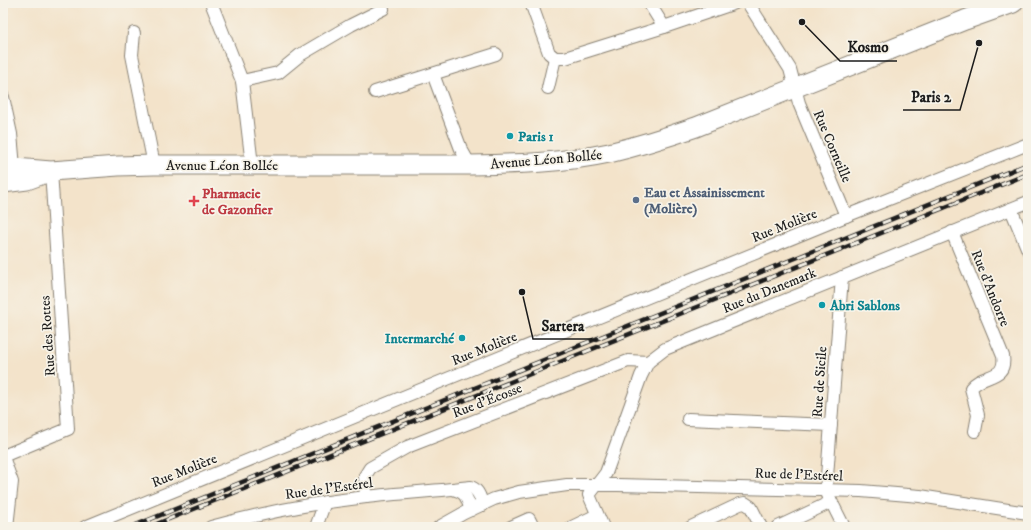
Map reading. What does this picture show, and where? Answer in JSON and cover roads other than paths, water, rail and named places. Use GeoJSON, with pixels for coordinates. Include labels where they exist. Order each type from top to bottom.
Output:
{"type":"FeatureCollection","features":[{"type":"Feature","properties":{"kind":"main road","name":"Avenue Léon Bollée"},"geometry":{"type":"LineString","coordinates":[[8,167],[51,171],[154,165],[470,165],[557,160],[609,153],[696,127],[972,17],[1013,3]]}},
{"type":"Feature","properties":{"kind":"main road","name":"Avenue Léon Bollée"},"geometry":{"type":"LineString","coordinates":[[3,183],[27,180],[51,171]]}},
{"type":"Feature","properties":{"kind":"street"},"geometry":{"type":"LineString","coordinates":[[531,3],[549,54],[555,58],[565,58],[735,3]]}},
{"type":"Feature","properties":{"kind":"street"},"geometry":{"type":"LineString","coordinates":[[649,3],[664,27]]}},
{"type":"Feature","properties":{"kind":"street","name":"Rue Corneille"},"geometry":{"type":"LineString","coordinates":[[748,3],[790,69],[799,103],[846,216]]}},
{"type":"Feature","properties":{"kind":"street"},"geometry":{"type":"LineString","coordinates":[[212,5],[242,81],[252,165]]}},
{"type":"Feature","properties":{"kind":"street"},"geometry":{"type":"LineString","coordinates":[[242,81],[278,73],[300,55],[351,25],[383,9]]}},
{"type":"Feature","properties":{"kind":"street"},"geometry":{"type":"LineString","coordinates":[[134,33],[132,55],[154,165]]}},
{"type":"Feature","properties":{"kind":"street"},"geometry":{"type":"LineString","coordinates":[[375,92],[496,54]]}},
{"type":"Feature","properties":{"kind":"street"},"geometry":{"type":"LineString","coordinates":[[548,88],[555,58]]}},
{"type":"Feature","properties":{"kind":"street"},"geometry":{"type":"LineString","coordinates":[[434,74],[461,149],[470,165]]}},
{"type":"Feature","properties":{"kind":"street"},"geometry":{"type":"LineString","coordinates":[[3,97],[11,134],[8,167]]}},
{"type":"Feature","properties":{"kind":"street","name":"Rue Molière"},"geometry":{"type":"LineString","coordinates":[[85,527],[846,216],[1028,144]]}},
{"type":"Feature","properties":{"kind":"street","name":"Rue des Rottes"},"geometry":{"type":"LineString","coordinates":[[3,456],[68,429],[51,171]]}},
{"type":"Feature","properties":{"kind":"street","name":"Rue du Danemark"},"geometry":{"type":"LineString","coordinates":[[597,515],[589,495],[606,473],[641,376],[648,362],[665,349],[1028,202]]}},
{"type":"Feature","properties":{"kind":"street"},"geometry":{"type":"LineString","coordinates":[[1011,208],[1028,250]]}},
{"type":"Feature","properties":{"kind":"street","name":"Rue d'Andorre"},"geometry":{"type":"LineString","coordinates":[[952,232],[1004,364],[1003,368],[999,372],[974,384],[971,388],[978,415],[975,431]]}},
{"type":"Feature","properties":{"kind":"street","name":"Rue de Sicile"},"geometry":{"type":"LineString","coordinates":[[826,490],[842,277]]}},
{"type":"Feature","properties":{"kind":"street","name":"Rue d'Écosse"},"geometry":{"type":"LineString","coordinates":[[366,497],[365,476],[370,468],[407,447],[628,360],[648,362]]}},
{"type":"Feature","properties":{"kind":"street"},"geometry":{"type":"LineString","coordinates":[[688,419],[831,424]]}},
{"type":"Feature","properties":{"kind":"street"},"geometry":{"type":"LineString","coordinates":[[3,456],[12,482],[7,527]]}},
{"type":"Feature","properties":{"kind":"street","name":"Rue de l'Estérel"},"geometry":{"type":"LineString","coordinates":[[439,527],[494,499],[519,492],[567,485],[861,491],[904,495],[1028,513]]}},
{"type":"Feature","properties":{"kind":"street","name":"Rue de l'Estérel"},"geometry":{"type":"LineString","coordinates":[[211,527],[266,513],[325,502],[472,487],[476,489],[483,505]]}},
{"type":"Feature","properties":{"kind":"street"},"geometry":{"type":"LineString","coordinates":[[453,489],[462,492],[465,495],[471,510]]}},
{"type":"Feature","properties":{"kind":"street"},"geometry":{"type":"LineString","coordinates":[[826,490],[844,527]]}},
{"type":"Feature","properties":{"kind":"street"},"geometry":{"type":"LineString","coordinates":[[316,527],[325,502]]}},
{"type":"Feature","properties":{"kind":"street"},"geometry":{"type":"LineString","coordinates":[[778,527],[832,502]]}},
{"type":"Feature","properties":{"kind":"street"},"geometry":{"type":"LineString","coordinates":[[691,527],[745,503],[751,507],[762,527]]}},
{"type":"Feature","properties":{"kind":"street"},"geometry":{"type":"LineString","coordinates":[[572,527],[597,515],[602,527]]}},
{"type":"Feature","properties":{"kind":"street"},"geometry":{"type":"LineString","coordinates":[[511,527],[529,519],[533,527]]}},
{"type":"Feature","properties":{"kind":"railway"},"geometry":{"type":"LineString","coordinates":[[131,527],[1028,164]]}},
{"type":"Feature","properties":{"kind":"railway"},"geometry":{"type":"LineString","coordinates":[[149,527],[1028,174]]}},
{"type":"Feature","properties":{"kind":"place","name":"Kosmo"},"geometry":{"type":"Point","coordinates":[802,22]}},
{"type":"Feature","properties":{"kind":"place","name":"Paris 2"},"geometry":{"type":"Point","coordinates":[979,43]}},
{"type":"Feature","properties":{"kind":"place","name":"Paris 1"},"geometry":{"type":"Point","coordinates":[510,136]}},
{"type":"Feature","properties":{"kind":"place","name":"Eau et Assainissement (Molière)"},"geometry":{"type":"Point","coordinates":[636,200]}},
{"type":"Feature","properties":{"kind":"place","name":"Pharmacie de Gazonfier"},"geometry":{"type":"Point","coordinates":[194,201]}},
{"type":"Feature","properties":{"kind":"place","name":"Sartera"},"geometry":{"type":"Point","coordinates":[522,292]}},
{"type":"Feature","properties":{"kind":"place","name":"Abri Sablons"},"geometry":{"type":"Point","coordinates":[822,305]}},
{"type":"Feature","properties":{"kind":"place","name":"Intermarché"},"geometry":{"type":"Point","coordinates":[462,338]}}]}
